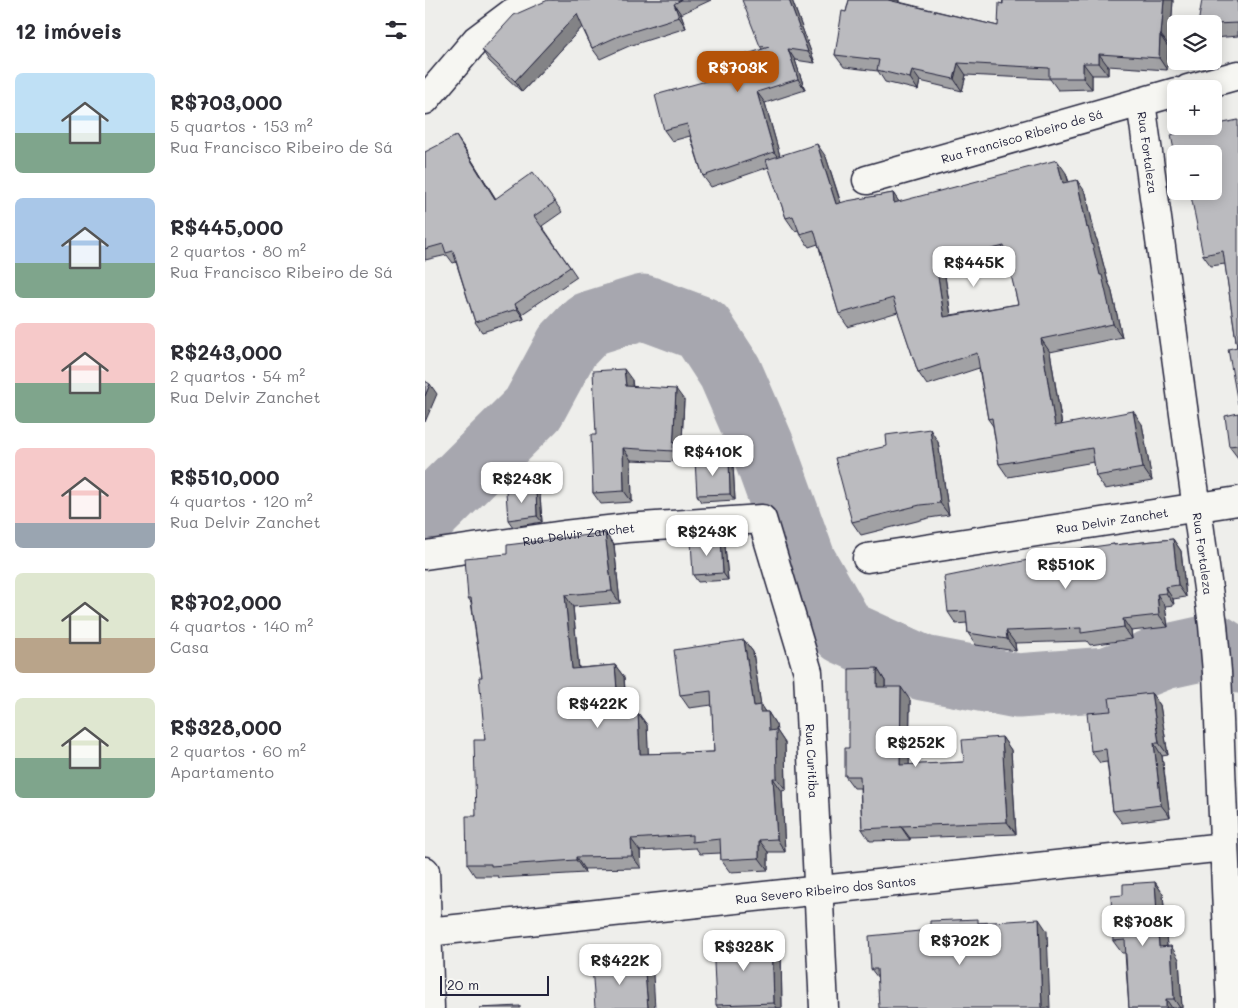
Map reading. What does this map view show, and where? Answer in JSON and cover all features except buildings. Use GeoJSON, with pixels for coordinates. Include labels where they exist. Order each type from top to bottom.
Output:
{"type":"FeatureCollection","features":[{"type":"Feature","properties":{"kind":"street"},"geometry":{"type":"LineString","coordinates":[[425,100],[477,40],[512,13],[537,0]]}},
{"type":"Feature","properties":{"kind":"street"},"geometry":{"type":"LineString","coordinates":[[1218,80],[1238,74]]}},
{"type":"Feature","properties":{"kind":"street","name":"Rua Francisco Ribeiro de Sá"},"geometry":{"type":"LineString","coordinates":[[867,180],[1167,95]]}},
{"type":"Feature","properties":{"kind":"street","name":"Rua Fortaleza"},"geometry":{"type":"LineString","coordinates":[[1141,102],[1213,625],[1217,672],[1231,1008]]}},
{"type":"Feature","properties":{"kind":"street","name":"Rua Delvir Zanchet"},"geometry":{"type":"LineString","coordinates":[[867,558],[1238,501]]}},
{"type":"Feature","properties":{"kind":"street","name":"Rua Delvir Zanchet"},"geometry":{"type":"LineString","coordinates":[[425,554],[626,528],[762,519]]}},
{"type":"Feature","properties":{"kind":"street","name":"Rua Curitiba"},"geometry":{"type":"LineString","coordinates":[[762,519],[808,672],[824,1008]]}},
{"type":"Feature","properties":{"kind":"street","name":"Rua Severo Ribeiro dos Santos"},"geometry":{"type":"LineString","coordinates":[[427,932],[1224,848]]}},
{"type":"Feature","properties":{"kind":"street"},"geometry":{"type":"LineString","coordinates":[[425,870],[430,1008]]}},
{"type":"Feature","properties":{"kind":"waterway"},"geometry":{"type":"LineString","coordinates":[[425,516],[533,409],[567,346],[588,324],[643,307],[702,329],[730,372],[763,448],[804,562],[844,632],[923,668],[1018,686],[1108,679],[1164,657],[1214,646],[1238,661]]}}]}
